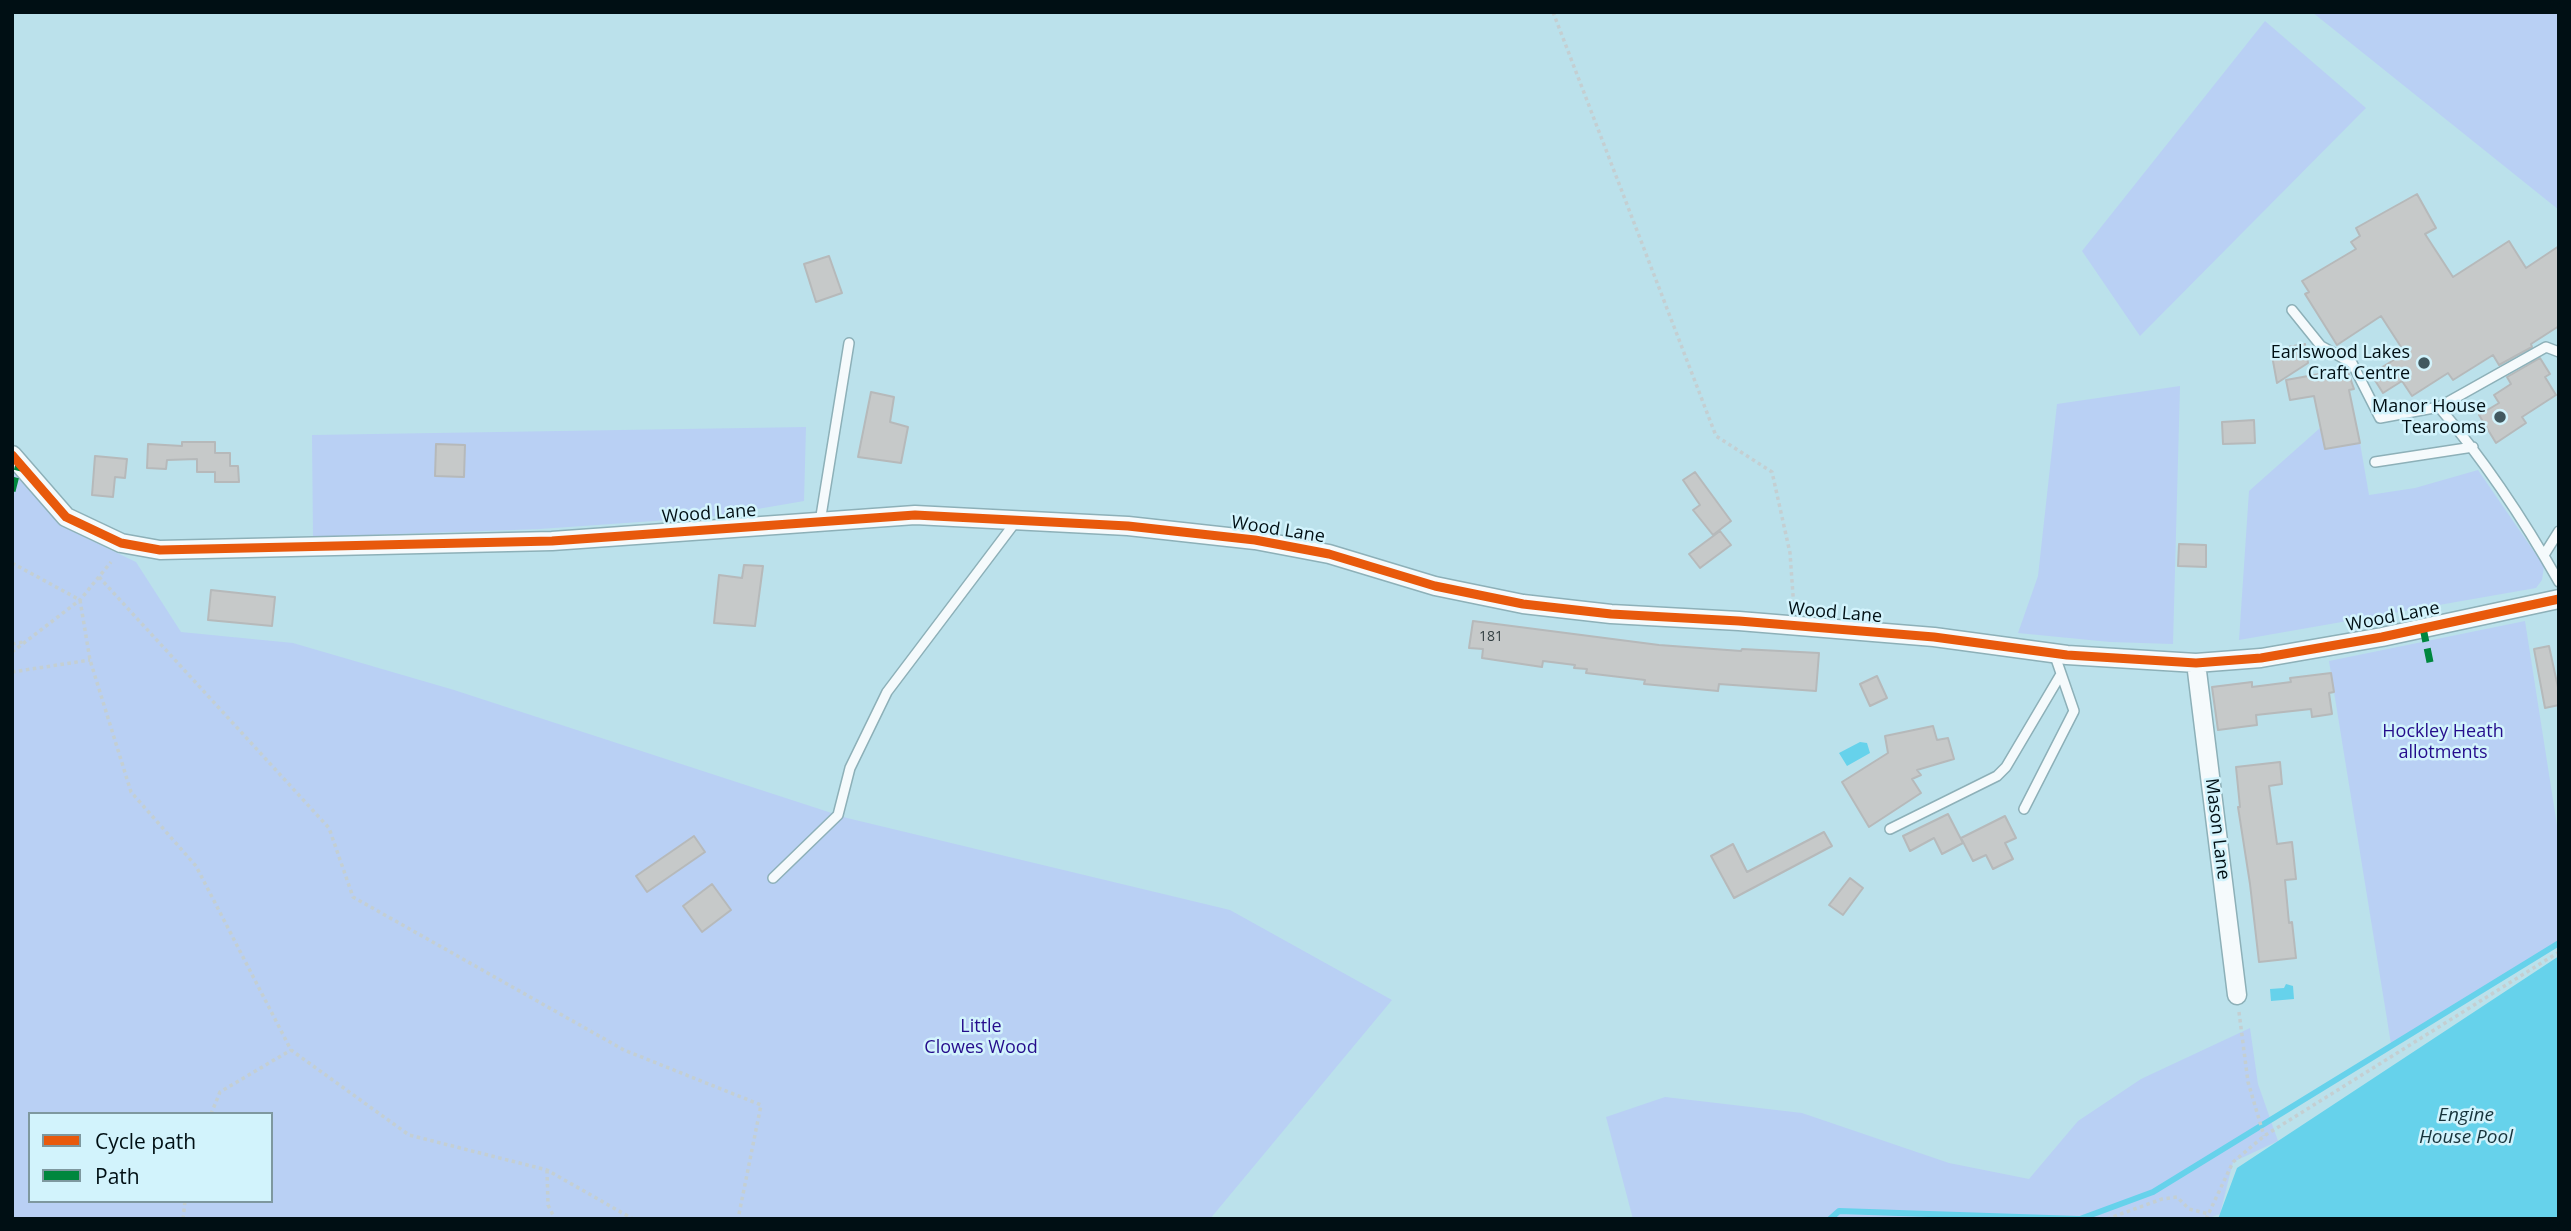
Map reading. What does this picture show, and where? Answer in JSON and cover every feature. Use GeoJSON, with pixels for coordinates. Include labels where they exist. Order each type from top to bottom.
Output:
{"type":"FeatureCollection","features":[{"type":"Feature","properties":{"kind":"street","name":"Wood Lane"},"geometry":{"type":"LineString","coordinates":[[12,455],[66,517],[121,543],[160,550],[552,541],[915,515],[1128,526],[1255,540],[1329,554],[1435,586],[1523,604],[1611,614],[1934,636],[2054,653],[2196,663],[2261,658],[2559,599]]}},
{"type":"Feature","properties":{"kind":"street","name":"Mason Lane"},"geometry":{"type":"LineString","coordinates":[[2196,663],[2237,995]]}},
{"type":"Feature","properties":{"kind":"lane"},"geometry":{"type":"LineString","coordinates":[[2292,310],[2321,346],[2351,363],[2380,418],[2439,407],[2546,348],[2559,352]]}},
{"type":"Feature","properties":{"kind":"lane"},"geometry":{"type":"LineString","coordinates":[[820,522],[849,343]]}},
{"type":"Feature","properties":{"kind":"lane"},"geometry":{"type":"LineString","coordinates":[[2439,407],[2473,447],[2559,582]]}},
{"type":"Feature","properties":{"kind":"lane"},"geometry":{"type":"LineString","coordinates":[[2375,462],[2473,447]]}},
{"type":"Feature","properties":{"kind":"lane"},"geometry":{"type":"LineString","coordinates":[[774,878],[838,815],[850,768],[887,692],[1017,520]]}},
{"type":"Feature","properties":{"kind":"lane"},"geometry":{"type":"LineString","coordinates":[[2544,555],[2559,531]]}},
{"type":"Feature","properties":{"kind":"lane"},"geometry":{"type":"LineString","coordinates":[[2024,809],[2074,711],[2054,653]]}},
{"type":"Feature","properties":{"kind":"lane"},"geometry":{"type":"LineString","coordinates":[[1889,830],[1997,776],[2006,767],[2062,674]]}},
{"type":"Feature","properties":{"kind":"path"},"geometry":{"type":"LineString","coordinates":[[1553,12],[1716,436],[1772,472],[1790,553],[1795,625]]}},
{"type":"Feature","properties":{"kind":"path"},"geometry":{"type":"LineString","coordinates":[[12,652],[80,600],[111,562]]}},
{"type":"Feature","properties":{"kind":"path"},"geometry":{"type":"LineString","coordinates":[[12,563],[80,600]]}},
{"type":"Feature","properties":{"kind":"path"},"geometry":{"type":"LineString","coordinates":[[99,577],[329,828],[353,897],[624,1050],[761,1105],[738,1219]]}},
{"type":"Feature","properties":{"kind":"path"},"geometry":{"type":"LineString","coordinates":[[80,600],[90,660],[131,792],[196,866],[291,1051],[408,1135],[547,1170],[633,1219]]}},
{"type":"Feature","properties":{"kind":"path"},"geometry":{"type":"LineString","coordinates":[[12,644],[25,641]]}},
{"type":"Feature","properties":{"kind":"path"},"geometry":{"type":"LineString","coordinates":[[12,672],[90,660]]}},
{"type":"Feature","properties":{"kind":"path"},"geometry":{"type":"LineString","coordinates":[[2108,1219],[2162,1199],[2177,1197],[2189,1209],[2208,1216],[2233,1162],[2264,1136],[2559,952]]}},
{"type":"Feature","properties":{"kind":"path"},"geometry":{"type":"LineString","coordinates":[[2237,995],[2248,1082],[2264,1136]]}},
{"type":"Feature","properties":{"kind":"path"},"geometry":{"type":"LineString","coordinates":[[212,1112],[220,1092],[291,1051]]}},
{"type":"Feature","properties":{"kind":"path"},"geometry":{"type":"LineString","coordinates":[[547,1170],[548,1205],[555,1219]]}},
{"type":"Feature","properties":{"kind":"green space"},"geometry":{"type":"Polygon","coordinates":[[[2312,12],[2559,12],[2559,210],[2312,12]]]}},
{"type":"Feature","properties":{"kind":"green space"},"geometry":{"type":"Polygon","coordinates":[[[2265,21],[2366,108],[2140,336],[2082,251],[2265,21]]]}},
{"type":"Feature","properties":{"kind":"green space"},"geometry":{"type":"Polygon","coordinates":[[[2180,386],[2173,644],[2110,642],[2018,633],[2038,576],[2057,404],[2180,386]]]}},
{"type":"Feature","properties":{"kind":"green space"},"geometry":{"type":"Polygon","coordinates":[[[806,427],[804,501],[711,517],[540,529],[313,537],[312,435],[806,427]]]}},
{"type":"Feature","properties":{"kind":"green space"},"geometry":{"type":"Polygon","coordinates":[[[2320,428],[2325,449],[2360,443],[2369,495],[2415,488],[2478,470],[2544,566],[2542,580],[2536,588],[2239,640],[2249,491],[2320,428]]]}},
{"type":"Feature","properties":{"kind":"green space","name":"Little Clowes Wood"},"geometry":{"type":"Polygon","coordinates":[[[12,470],[61,526],[136,562],[181,632],[293,643],[454,690],[847,818],[1230,910],[1392,1000],[1210,1219],[12,1219],[12,470]]]}},
{"type":"Feature","properties":{"kind":"green space","name":"Hockley Heath allotments"},"geometry":{"type":"Polygon","coordinates":[[[2525,621],[2559,838],[2559,943],[2391,1044],[2329,661],[2525,621]]]}},
{"type":"Feature","properties":{"kind":"green space"},"geometry":{"type":"Polygon","coordinates":[[[2250,1028],[2258,1084],[2278,1141],[2233,1162],[2220,1214],[2206,1219],[1633,1219],[1606,1117],[1665,1097],[1802,1113],[1949,1163],[2029,1179],[2078,1121],[2141,1079],[2250,1028]]]}},
{"type":"Feature","properties":{"kind":"water"},"geometry":{"type":"Polygon","coordinates":[[[1860,742],[1867,743],[1870,753],[1847,766],[1839,753],[1860,742]]]}},
{"type":"Feature","properties":{"kind":"water","name":"Engine House Pool"},"geometry":{"type":"Polygon","coordinates":[[[2559,956],[2559,1219],[2218,1219],[2237,1168],[2559,956]]]}},
{"type":"Feature","properties":{"kind":"water"},"geometry":{"type":"Polygon","coordinates":[[[2286,984],[2293,986],[2294,999],[2271,1001],[2270,989],[2284,988],[2286,984]]]}},
{"type":"Feature","properties":{"kind":"building"},"geometry":{"type":"Polygon","coordinates":[[[2417,194],[2436,228],[2425,234],[2453,277],[2509,241],[2526,268],[2559,246],[2559,326],[2531,344],[2532,347],[2499,365],[2493,355],[2453,380],[2448,373],[2412,396],[2402,381],[2383,393],[2371,374],[2405,353],[2381,316],[2337,345],[2305,294],[2309,292],[2302,281],[2356,249],[2351,242],[2360,236],[2356,228],[2417,194]]]}},
{"type":"Feature","properties":{"kind":"building"},"geometry":{"type":"Polygon","coordinates":[[[829,256],[842,293],[816,302],[804,264],[829,256]]]}},
{"type":"Feature","properties":{"kind":"building"},"geometry":{"type":"Polygon","coordinates":[[[2305,344],[2308,363],[2277,383],[2271,350],[2305,344]]]}},
{"type":"Feature","properties":{"kind":"building"},"geometry":{"type":"Polygon","coordinates":[[[2540,358],[2550,374],[2545,377],[2556,395],[2522,417],[2526,423],[2496,443],[2479,415],[2499,403],[2494,395],[2511,384],[2507,377],[2540,358]]]}},
{"type":"Feature","properties":{"kind":"building"},"geometry":{"type":"Polygon","coordinates":[[[2347,369],[2354,389],[2349,390],[2360,443],[2325,449],[2314,396],[2290,400],[2286,380],[2347,369]]]}},
{"type":"Feature","properties":{"kind":"building"},"geometry":{"type":"Polygon","coordinates":[[[871,392],[894,397],[890,422],[908,427],[901,463],[858,457],[871,392]]]}},
{"type":"Feature","properties":{"kind":"building"},"geometry":{"type":"Polygon","coordinates":[[[2254,420],[2255,443],[2223,444],[2222,422],[2254,420]]]}},
{"type":"Feature","properties":{"kind":"building"},"geometry":{"type":"Polygon","coordinates":[[[182,442],[215,442],[215,453],[230,453],[230,466],[238,466],[239,482],[215,482],[215,472],[197,472],[197,459],[167,460],[166,469],[147,468],[148,444],[182,446],[182,442]]]}},
{"type":"Feature","properties":{"kind":"building"},"geometry":{"type":"Polygon","coordinates":[[[436,444],[465,445],[464,477],[435,476],[436,444]]]}},
{"type":"Feature","properties":{"kind":"building"},"geometry":{"type":"Polygon","coordinates":[[[95,456],[127,459],[125,478],[115,477],[113,497],[92,495],[95,456]]]}},
{"type":"Feature","properties":{"kind":"building"},"geometry":{"type":"Polygon","coordinates":[[[1695,472],[1731,521],[1713,535],[1693,510],[1700,505],[1683,480],[1695,472]]]}},
{"type":"Feature","properties":{"kind":"building"},"geometry":{"type":"Polygon","coordinates":[[[1720,531],[1731,545],[1700,568],[1689,554],[1720,531]]]}},
{"type":"Feature","properties":{"kind":"building"},"geometry":{"type":"Polygon","coordinates":[[[2179,544],[2206,545],[2206,567],[2178,566],[2179,544]]]}},
{"type":"Feature","properties":{"kind":"building"},"geometry":{"type":"Polygon","coordinates":[[[744,565],[763,566],[755,626],[714,623],[719,575],[742,578],[744,565]]]}},
{"type":"Feature","properties":{"kind":"building"},"geometry":{"type":"Polygon","coordinates":[[[211,590],[275,597],[272,626],[208,620],[211,590]]]}},
{"type":"Feature","properties":{"kind":"building"},"geometry":{"type":"Polygon","coordinates":[[[1473,621],[1659,645],[1819,653],[1816,691],[1719,684],[1718,691],[1644,684],[1645,680],[1586,673],[1587,669],[1574,668],[1575,665],[1543,661],[1542,667],[1482,658],[1483,649],[1469,648],[1473,621]]]}},
{"type":"Feature","properties":{"kind":"building"},"geometry":{"type":"Polygon","coordinates":[[[2549,646],[2559,692],[2559,705],[2545,708],[2534,649],[2549,646]]]}},
{"type":"Feature","properties":{"kind":"building"},"geometry":{"type":"Polygon","coordinates":[[[2331,673],[2334,692],[2329,693],[2332,714],[2312,717],[2311,709],[2256,715],[2257,725],[2218,730],[2212,687],[2252,682],[2252,687],[2291,682],[2290,678],[2331,673]]]}},
{"type":"Feature","properties":{"kind":"building"},"geometry":{"type":"Polygon","coordinates":[[[1877,676],[1887,698],[1870,706],[1860,684],[1877,676]]]}},
{"type":"Feature","properties":{"kind":"building"},"geometry":{"type":"Polygon","coordinates":[[[1933,726],[1937,740],[1948,738],[1954,759],[1917,770],[1921,775],[1912,779],[1921,793],[1869,827],[1842,782],[1888,753],[1885,736],[1933,726]]]}},
{"type":"Feature","properties":{"kind":"building"},"geometry":{"type":"Polygon","coordinates":[[[2280,762],[2282,784],[2269,786],[2277,844],[2292,842],[2296,879],[2285,880],[2296,958],[2259,962],[2238,807],[2236,767],[2280,762]]]}},
{"type":"Feature","properties":{"kind":"building"},"geometry":{"type":"Polygon","coordinates":[[[1948,814],[1963,843],[1942,854],[1934,838],[1910,851],[1903,836],[1948,814]]]}},
{"type":"Feature","properties":{"kind":"building"},"geometry":{"type":"Polygon","coordinates":[[[2005,816],[2016,838],[2005,843],[2013,859],[1993,869],[1986,855],[1973,861],[1961,838],[2005,816]]]}},
{"type":"Feature","properties":{"kind":"building"},"geometry":{"type":"Polygon","coordinates":[[[1824,832],[1832,846],[1734,898],[1711,856],[1733,844],[1747,872],[1824,832]]]}},
{"type":"Feature","properties":{"kind":"building"},"geometry":{"type":"Polygon","coordinates":[[[694,836],[705,852],[647,892],[636,876],[694,836]]]}},
{"type":"Feature","properties":{"kind":"building"},"geometry":{"type":"Polygon","coordinates":[[[1850,878],[1863,888],[1843,915],[1829,905],[1850,878]]]}},
{"type":"Feature","properties":{"kind":"building"},"geometry":{"type":"Polygon","coordinates":[[[712,884],[731,910],[702,932],[683,906],[712,884]]]}},
{"type":"Feature","properties":{"kind":"waterway"},"geometry":{"type":"LineString","coordinates":[[2080,1219],[2153,1192],[2559,943]]}},
{"type":"Feature","properties":{"kind":"waterway"},"geometry":{"type":"LineString","coordinates":[[1830,1219],[1839,1211],[2079,1219]]}},
{"type":"Feature","properties":{"kind":"marked path"},"geometry":{"type":"LineString","coordinates":[[12,491],[19,464]]}},
{"type":"Feature","properties":{"kind":"marked path"},"geometry":{"type":"LineString","coordinates":[[2423,628],[2431,667]]}},
{"type":"Feature","properties":{"kind":"cycle path"},"geometry":{"type":"LineString","coordinates":[[12,455],[66,517],[121,543],[160,550],[552,541],[915,515],[1128,526],[1255,540],[1329,554],[1435,586],[1523,604],[1611,614],[1739,621],[1934,637],[2067,655],[2196,663],[2261,658],[2382,637],[2559,599]]}},
{"type":"Feature","properties":{"kind":"place","name":"Earlswood Lakes Craft Centre"},"geometry":{"type":"Point","coordinates":[2424,363]}},
{"type":"Feature","properties":{"kind":"place","name":"Manor House Tearooms"},"geometry":{"type":"Point","coordinates":[2500,417]}}]}
